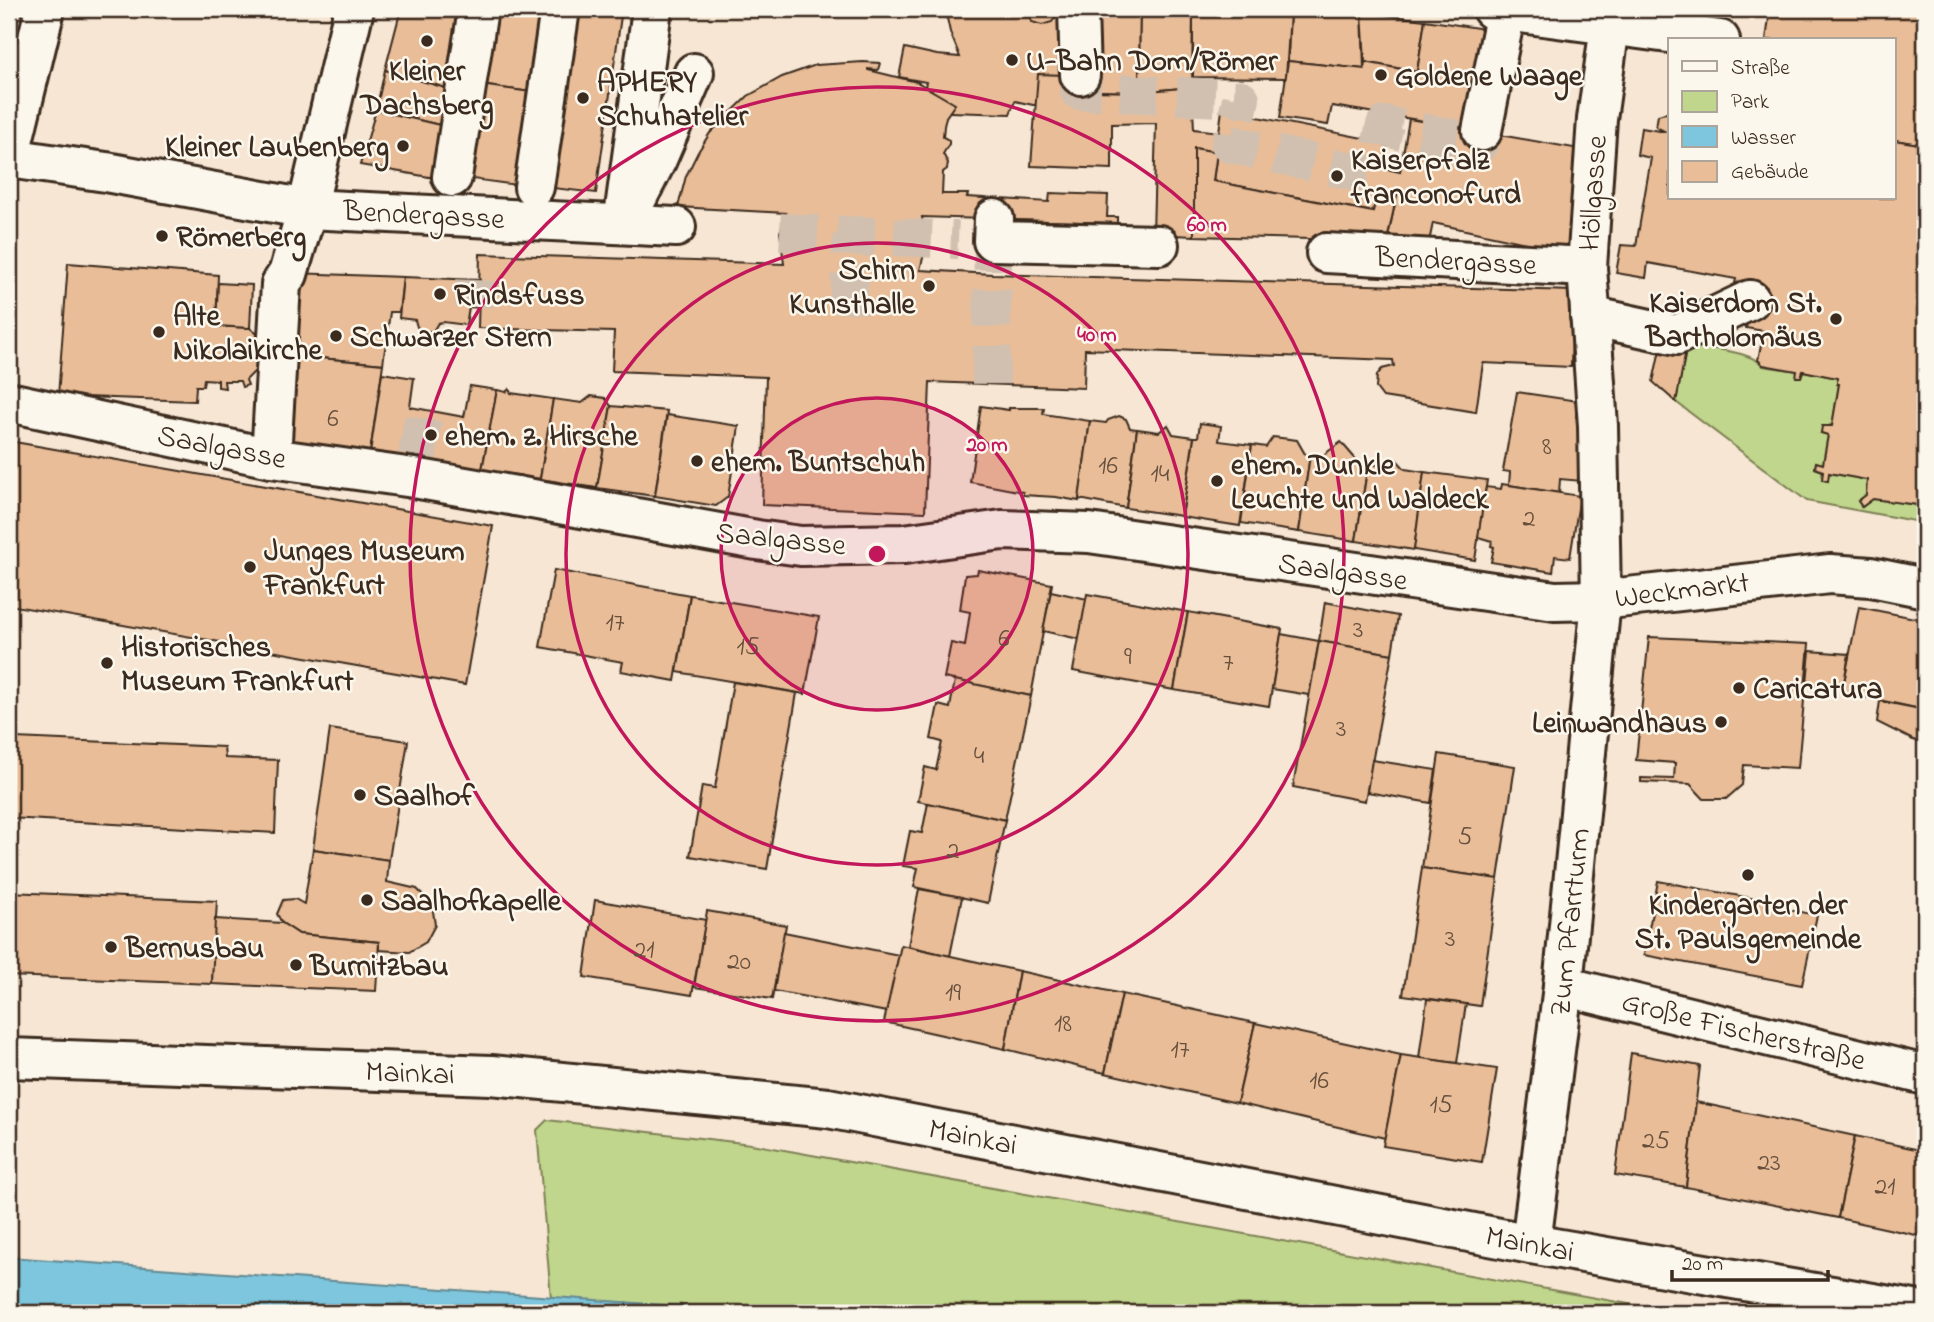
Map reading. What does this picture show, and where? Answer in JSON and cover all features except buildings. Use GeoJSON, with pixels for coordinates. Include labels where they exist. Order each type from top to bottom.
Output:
{"type":"FeatureCollection","features":[{"type":"Feature","properties":{"kind":"street"},"geometry":{"type":"LineString","coordinates":[[9,158],[45,9]]}},
{"type":"Feature","properties":{"kind":"street"},"geometry":{"type":"LineString","coordinates":[[271,458],[281,284],[288,274],[307,209],[354,9]]}},
{"type":"Feature","properties":{"kind":"street"},"geometry":{"type":"LineString","coordinates":[[452,177],[478,9]]}},
{"type":"Feature","properties":{"kind":"street"},"geometry":{"type":"LineString","coordinates":[[534,187],[560,9]]}},
{"type":"Feature","properties":{"kind":"street"},"geometry":{"type":"LineString","coordinates":[[623,224],[652,9]]}},
{"type":"Feature","properties":{"kind":"street"},"geometry":{"type":"LineString","coordinates":[[1077,9],[1080,75]]}},
{"type":"Feature","properties":{"kind":"street"},"geometry":{"type":"LineString","coordinates":[[1482,131],[1499,10],[1613,17],[1711,38]]}},
{"type":"Feature","properties":{"kind":"street","name":"Höllgasse"},"geometry":{"type":"LineString","coordinates":[[1587,267],[1597,118],[1613,17]]}},
{"type":"Feature","properties":{"kind":"street"},"geometry":{"type":"LineString","coordinates":[[623,224],[657,159],[694,73]]}},
{"type":"Feature","properties":{"kind":"street","name":"Bendergasse"},"geometry":{"type":"LineString","coordinates":[[9,158],[106,172],[307,209],[676,227]]}},
{"type":"Feature","properties":{"kind":"street"},"geometry":{"type":"LineString","coordinates":[[993,230],[1159,245]]}},
{"type":"Feature","properties":{"kind":"street","name":"Bendergasse"},"geometry":{"type":"LineString","coordinates":[[1326,253],[1587,267]]}},
{"type":"Feature","properties":{"kind":"street","name":"Weckmarkt"},"geometry":{"type":"LineString","coordinates":[[1587,267],[1598,426],[1601,600],[1830,573],[1871,577],[1925,588]]}},
{"type":"Feature","properties":{"kind":"street"},"geometry":{"type":"LineString","coordinates":[[1590,316],[1676,339],[1751,300]]}},
{"type":"Feature","properties":{"kind":"street","name":"Saalgasse"},"geometry":{"type":"LineString","coordinates":[[9,402],[271,458],[415,467],[516,496],[802,546],[904,544],[1002,530],[1089,533],[1555,601],[1601,600]]}},
{"type":"Feature","properties":{"kind":"street","name":"Zum Pfarrturm"},"geometry":{"type":"LineString","coordinates":[[1531,1244],[1563,986],[1601,600]]}},
{"type":"Feature","properties":{"kind":"street","name":"Große Fischerstraße"},"geometry":{"type":"LineString","coordinates":[[1563,986],[1925,1075]]}},
{"type":"Feature","properties":{"kind":"street","name":"Mainkai"},"geometry":{"type":"LineString","coordinates":[[9,1058],[491,1075],[828,1108],[1531,1244],[1925,1312]]}},
{"type":"Feature","properties":{"kind":"green space"},"geometry":{"type":"Polygon","coordinates":[[[1687,345],[1739,354],[1763,366],[1797,371],[1797,377],[1801,377],[1803,371],[1837,378],[1839,384],[1832,426],[1821,433],[1828,435],[1823,464],[1816,462],[1815,468],[1823,471],[1822,479],[1827,481],[1829,473],[1867,480],[1866,495],[1858,501],[1862,507],[1873,499],[1925,506],[1925,523],[1807,501],[1676,402],[1687,345]]]}},
{"type":"Feature","properties":{"kind":"green space"},"geometry":{"type":"Polygon","coordinates":[[[547,1120],[751,1144],[1678,1313],[731,1313],[551,1298],[537,1130],[547,1120]]]}},
{"type":"Feature","properties":{"kind":"water"},"geometry":{"type":"Polygon","coordinates":[[[9,1257],[771,1313],[9,1313],[9,1257]]]}},
{"type":"Feature","properties":{"kind":"tunnel"},"geometry":{"type":"LineString","coordinates":[[1080,75],[1079,91],[1241,99],[1237,116]]}},
{"type":"Feature","properties":{"kind":"tunnel"},"geometry":{"type":"LineString","coordinates":[[1380,146],[1385,125],[1480,143],[1482,131]]}},
{"type":"Feature","properties":{"kind":"tunnel"},"geometry":{"type":"LineString","coordinates":[[1232,134],[1230,144],[1373,176],[1376,164]]}},
{"type":"Feature","properties":{"kind":"tunnel"},"geometry":{"type":"LineString","coordinates":[[780,232],[958,240]]}},
{"type":"Feature","properties":{"kind":"tunnel"},"geometry":{"type":"LineString","coordinates":[[848,313],[852,235]]}},
{"type":"Feature","properties":{"kind":"tunnel"},"geometry":{"type":"LineString","coordinates":[[991,384],[993,241]]}},
{"type":"Feature","properties":{"kind":"tunnel"},"geometry":{"type":"LineString","coordinates":[[474,307],[475,280]]}},
{"type":"Feature","properties":{"kind":"tunnel"},"geometry":{"type":"LineString","coordinates":[[417,456],[425,409]]}},
{"type":"Feature","properties":{"kind":"place","name":"Kleiner Dachsberg"},"geometry":{"type":"Point","coordinates":[427,41]}},
{"type":"Feature","properties":{"kind":"place","name":"U-Bahn Dom/Römer"},"geometry":{"type":"Point","coordinates":[1012,60]}},
{"type":"Feature","properties":{"kind":"place","name":"Goldene Waage"},"geometry":{"type":"Point","coordinates":[1381,75]}},
{"type":"Feature","properties":{"kind":"place","name":"APHERY Schuhatelier"},"geometry":{"type":"Point","coordinates":[583,98]}},
{"type":"Feature","properties":{"kind":"place","name":"Kleiner Laubenberg"},"geometry":{"type":"Point","coordinates":[403,146]}},
{"type":"Feature","properties":{"kind":"place","name":"Kaiserpfalz franconofurd"},"geometry":{"type":"Point","coordinates":[1337,176]}},
{"type":"Feature","properties":{"kind":"place","name":"Römerberg"},"geometry":{"type":"Point","coordinates":[162,236]}},
{"type":"Feature","properties":{"kind":"place","name":"Schirn Kunsthalle"},"geometry":{"type":"Point","coordinates":[929,286]}},
{"type":"Feature","properties":{"kind":"place","name":"Rindsfuss"},"geometry":{"type":"Point","coordinates":[440,294]}},
{"type":"Feature","properties":{"kind":"place","name":"Kaiserdom St. Bartholomäus"},"geometry":{"type":"Point","coordinates":[1836,319]}},
{"type":"Feature","properties":{"kind":"place","name":"Alte Nikolaikirche"},"geometry":{"type":"Point","coordinates":[159,332]}},
{"type":"Feature","properties":{"kind":"place","name":"Schwarzer Stern"},"geometry":{"type":"Point","coordinates":[336,336]}},
{"type":"Feature","properties":{"kind":"place","name":"ehem. z. Hirsche"},"geometry":{"type":"Point","coordinates":[431,435]}},
{"type":"Feature","properties":{"kind":"place","name":"ehem. Buntschuh"},"geometry":{"type":"Point","coordinates":[697,461]}},
{"type":"Feature","properties":{"kind":"place","name":"ehem. Dunkle Leuchte und Waldeck"},"geometry":{"type":"Point","coordinates":[1217,481]}},
{"type":"Feature","properties":{"kind":"place","name":"Junges Museum Frankfurt"},"geometry":{"type":"Point","coordinates":[250,567]}},
{"type":"Feature","properties":{"kind":"place","name":"Historisches Museum Frankfurt"},"geometry":{"type":"Point","coordinates":[107,663]}},
{"type":"Feature","properties":{"kind":"place","name":"Caricatura"},"geometry":{"type":"Point","coordinates":[1739,688]}},
{"type":"Feature","properties":{"kind":"place","name":"Leinwandhaus"},"geometry":{"type":"Point","coordinates":[1721,722]}},
{"type":"Feature","properties":{"kind":"place","name":"Saalhof"},"geometry":{"type":"Point","coordinates":[360,795]}},
{"type":"Feature","properties":{"kind":"place","name":"Kindergarten der St. Paulsgemeinde"},"geometry":{"type":"Point","coordinates":[1748,875]}},
{"type":"Feature","properties":{"kind":"place","name":"Saalhofkapelle"},"geometry":{"type":"Point","coordinates":[367,900]}},
{"type":"Feature","properties":{"kind":"place","name":"Bernusbau"},"geometry":{"type":"Point","coordinates":[111,947]}},
{"type":"Feature","properties":{"kind":"place","name":"Burnitzbau"},"geometry":{"type":"Point","coordinates":[296,965]}}]}
